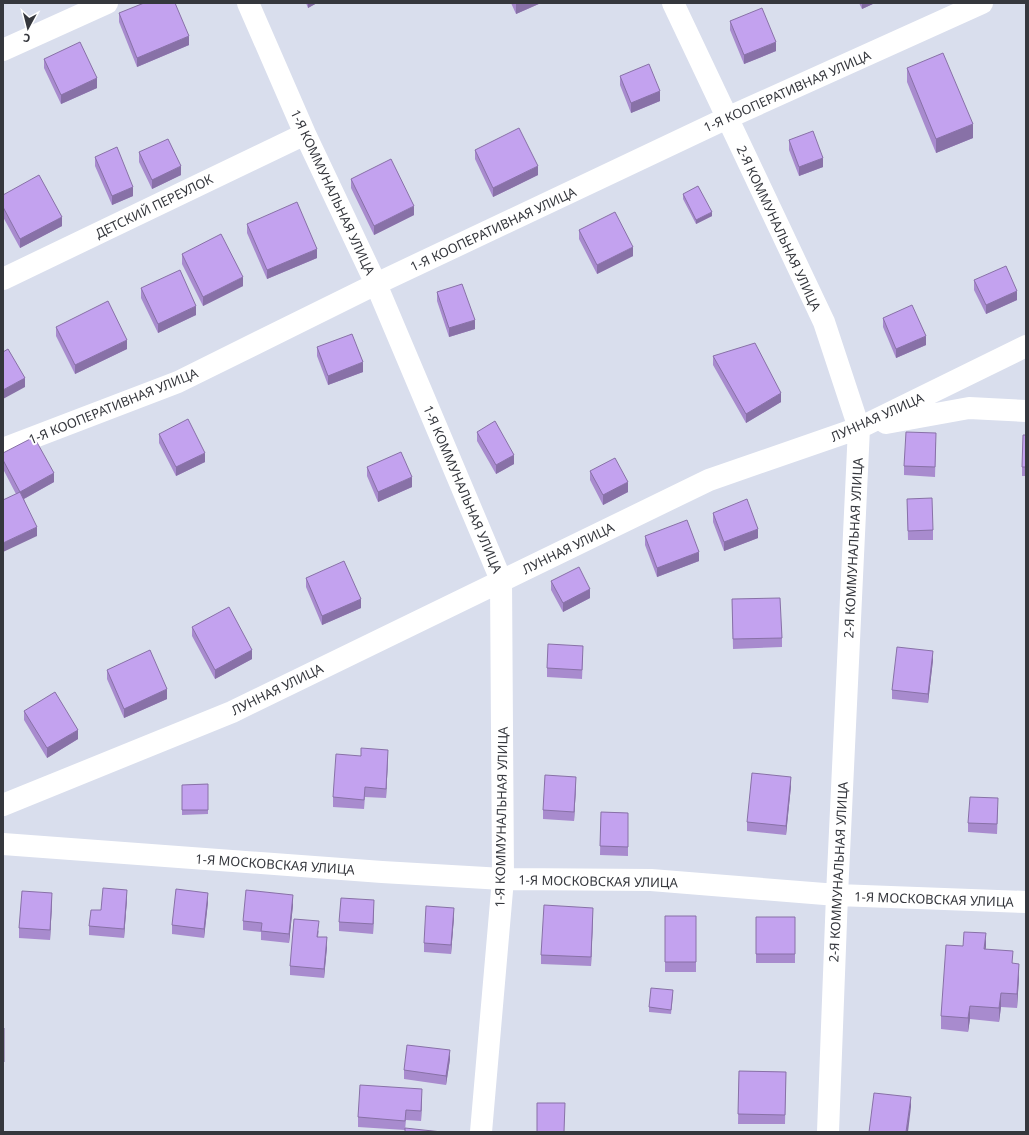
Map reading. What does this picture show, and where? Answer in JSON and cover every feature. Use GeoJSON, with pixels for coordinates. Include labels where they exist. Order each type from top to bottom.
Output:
{"type":"FeatureCollection","features":[{"type":"Feature","properties":{"kind":"street"},"geometry":{"type":"LineString","coordinates":[[3,50],[107,3]]}},
{"type":"Feature","properties":{"kind":"street","name":"1-Я КОММУНАЛЬНАЯ УЛИЦА"},"geometry":{"type":"LineString","coordinates":[[248,3],[305,134],[376,284],[501,580],[503,878],[481,1132]]}},
{"type":"Feature","properties":{"kind":"street","name":"2-Я КОММУНАЛЬНАЯ УЛИЦА"},"geometry":{"type":"LineString","coordinates":[[673,3],[824,322],[859,428],[837,895],[828,1132]]}},
{"type":"Feature","properties":{"kind":"street","name":"1-Я КООПЕРАТИВНАЯ УЛИЦА"},"geometry":{"type":"LineString","coordinates":[[3,450],[178,382],[376,284],[728,118],[982,3]]}},
{"type":"Feature","properties":{"kind":"street","name":"ДЕТСКИЙ ПЕРЕУЛОК"},"geometry":{"type":"LineString","coordinates":[[3,279],[305,134]]}},
{"type":"Feature","properties":{"kind":"street","name":"ЛУННАЯ УЛИЦА"},"geometry":{"type":"LineString","coordinates":[[3,804],[232,712],[709,480],[859,428],[1026,346]]}},
{"type":"Feature","properties":{"kind":"street"},"geometry":{"type":"LineString","coordinates":[[859,428],[969,408],[1026,410]]}},
{"type":"Feature","properties":{"kind":"street","name":"1-Я МОСКОВСКАЯ УЛИЦА"},"geometry":{"type":"LineString","coordinates":[[3,844],[382,872],[503,878],[652,880],[837,895],[1026,902]]}},
{"type":"Feature","properties":{"kind":"building"},"geometry":{"type":"Polygon","coordinates":[[[144,3],[175,3],[189,36],[137,58],[119,13],[144,3]]]}},
{"type":"Feature","properties":{"kind":"building"},"geometry":{"type":"Polygon","coordinates":[[[762,8],[776,42],[744,55],[730,21],[762,8]]]}},
{"type":"Feature","properties":{"kind":"building"},"geometry":{"type":"Polygon","coordinates":[[[80,42],[97,78],[61,95],[44,59],[80,42]]]}},
{"type":"Feature","properties":{"kind":"building"},"geometry":{"type":"Polygon","coordinates":[[[943,53],[973,124],[936,139],[907,68],[943,53]]]}},
{"type":"Feature","properties":{"kind":"building"},"geometry":{"type":"Polygon","coordinates":[[[649,64],[660,91],[631,103],[620,76],[649,64]]]}},
{"type":"Feature","properties":{"kind":"building"},"geometry":{"type":"Polygon","coordinates":[[[519,128],[538,166],[493,188],[475,150],[519,128]]]}},
{"type":"Feature","properties":{"kind":"building"},"geometry":{"type":"Polygon","coordinates":[[[813,131],[823,158],[799,167],[789,140],[813,131]]]}},
{"type":"Feature","properties":{"kind":"building"},"geometry":{"type":"Polygon","coordinates":[[[168,139],[181,166],[152,180],[139,152],[168,139]]]}},
{"type":"Feature","properties":{"kind":"building"},"geometry":{"type":"Polygon","coordinates":[[[117,147],[133,187],[112,196],[95,157],[117,147]]]}},
{"type":"Feature","properties":{"kind":"building"},"geometry":{"type":"Polygon","coordinates":[[[391,159],[414,206],[374,226],[351,179],[391,159]]]}},
{"type":"Feature","properties":{"kind":"building"},"geometry":{"type":"Polygon","coordinates":[[[39,175],[62,217],[20,239],[3,207],[3,195],[39,175]]]}},
{"type":"Feature","properties":{"kind":"building"},"geometry":{"type":"Polygon","coordinates":[[[698,186],[712,212],[696,220],[683,194],[698,186]]]}},
{"type":"Feature","properties":{"kind":"building"},"geometry":{"type":"Polygon","coordinates":[[[297,202],[317,249],[267,270],[247,224],[297,202]]]}},
{"type":"Feature","properties":{"kind":"building"},"geometry":{"type":"Polygon","coordinates":[[[615,212],[633,247],[597,265],[579,230],[615,212]]]}},
{"type":"Feature","properties":{"kind":"building"},"geometry":{"type":"Polygon","coordinates":[[[221,234],[243,277],[203,297],[182,254],[221,234]]]}},
{"type":"Feature","properties":{"kind":"building"},"geometry":{"type":"Polygon","coordinates":[[[1006,266],[1017,291],[986,305],[974,280],[1006,266]]]}},
{"type":"Feature","properties":{"kind":"building"},"geometry":{"type":"Polygon","coordinates":[[[180,270],[196,306],[158,324],[141,288],[180,270]]]}},
{"type":"Feature","properties":{"kind":"building"},"geometry":{"type":"Polygon","coordinates":[[[462,284],[475,320],[449,328],[437,292],[462,284]]]}},
{"type":"Feature","properties":{"kind":"building"},"geometry":{"type":"Polygon","coordinates":[[[108,301],[127,340],[75,365],[56,327],[108,301]]]}},
{"type":"Feature","properties":{"kind":"building"},"geometry":{"type":"Polygon","coordinates":[[[912,305],[926,336],[896,349],[883,318],[912,305]]]}},
{"type":"Feature","properties":{"kind":"building"},"geometry":{"type":"Polygon","coordinates":[[[352,334],[363,362],[328,376],[317,347],[352,334]]]}},
{"type":"Feature","properties":{"kind":"building"},"geometry":{"type":"Polygon","coordinates":[[[755,343],[781,393],[746,414],[713,356],[755,343]]]}},
{"type":"Feature","properties":{"kind":"building"},"geometry":{"type":"Polygon","coordinates":[[[8,349],[25,378],[3,390],[3,352],[8,349]]]}},
{"type":"Feature","properties":{"kind":"building"},"geometry":{"type":"Polygon","coordinates":[[[188,419],[205,453],[176,467],[159,434],[188,419]]]}},
{"type":"Feature","properties":{"kind":"building"},"geometry":{"type":"Polygon","coordinates":[[[495,421],[514,455],[496,465],[477,432],[495,421]]]}},
{"type":"Feature","properties":{"kind":"building"},"geometry":{"type":"Polygon","coordinates":[[[906,432],[936,433],[935,467],[904,466],[906,432]]]}},
{"type":"Feature","properties":{"kind":"building"},"geometry":{"type":"Polygon","coordinates":[[[1023,435],[1026,435],[1026,467],[1022,467],[1023,435]]]}},
{"type":"Feature","properties":{"kind":"building"},"geometry":{"type":"Polygon","coordinates":[[[34,437],[54,473],[20,492],[3,460],[3,453],[34,437]]]}},
{"type":"Feature","properties":{"kind":"building"},"geometry":{"type":"Polygon","coordinates":[[[401,452],[412,477],[378,492],[367,467],[401,452]]]}},
{"type":"Feature","properties":{"kind":"building"},"geometry":{"type":"Polygon","coordinates":[[[615,458],[628,482],[603,495],[590,471],[615,458]]]}},
{"type":"Feature","properties":{"kind":"building"},"geometry":{"type":"Polygon","coordinates":[[[20,492],[37,527],[3,543],[3,500],[20,492]]]}},
{"type":"Feature","properties":{"kind":"building"},"geometry":{"type":"Polygon","coordinates":[[[932,498],[933,530],[908,531],[907,499],[932,498]]]}},
{"type":"Feature","properties":{"kind":"building"},"geometry":{"type":"Polygon","coordinates":[[[747,499],[758,529],[724,542],[713,513],[747,499]]]}},
{"type":"Feature","properties":{"kind":"building"},"geometry":{"type":"Polygon","coordinates":[[[687,520],[699,552],[657,568],[645,536],[687,520]]]}},
{"type":"Feature","properties":{"kind":"building"},"geometry":{"type":"Polygon","coordinates":[[[344,561],[361,599],[322,616],[306,578],[344,561]]]}},
{"type":"Feature","properties":{"kind":"building"},"geometry":{"type":"Polygon","coordinates":[[[579,567],[590,589],[563,603],[551,581],[579,567]]]}},
{"type":"Feature","properties":{"kind":"building"},"geometry":{"type":"Polygon","coordinates":[[[780,598],[782,638],[733,639],[732,599],[780,598]]]}},
{"type":"Feature","properties":{"kind":"building"},"geometry":{"type":"Polygon","coordinates":[[[229,607],[252,650],[215,670],[192,627],[229,607]]]}},
{"type":"Feature","properties":{"kind":"building"},"geometry":{"type":"Polygon","coordinates":[[[548,644],[583,646],[582,670],[547,668],[548,644]]]}},
{"type":"Feature","properties":{"kind":"building"},"geometry":{"type":"Polygon","coordinates":[[[897,647],[933,651],[928,694],[892,690],[897,647]]]}},
{"type":"Feature","properties":{"kind":"building"},"geometry":{"type":"Polygon","coordinates":[[[150,650],[167,689],[124,709],[107,670],[150,650]]]}},
{"type":"Feature","properties":{"kind":"building"},"geometry":{"type":"Polygon","coordinates":[[[55,692],[78,730],[47,748],[24,711],[55,692]]]}},
{"type":"Feature","properties":{"kind":"building"},"geometry":{"type":"Polygon","coordinates":[[[361,748],[388,750],[386,789],[365,787],[364,800],[333,797],[336,754],[361,756],[361,748]]]}},
{"type":"Feature","properties":{"kind":"building"},"geometry":{"type":"Polygon","coordinates":[[[752,773],[791,777],[786,826],[747,822],[752,773]]]}},
{"type":"Feature","properties":{"kind":"building"},"geometry":{"type":"Polygon","coordinates":[[[545,775],[576,777],[574,812],[543,810],[545,775]]]}},
{"type":"Feature","properties":{"kind":"building"},"geometry":{"type":"Polygon","coordinates":[[[208,784],[208,810],[182,810],[182,785],[208,784]]]}},
{"type":"Feature","properties":{"kind":"building"},"geometry":{"type":"Polygon","coordinates":[[[970,797],[998,798],[997,824],[968,823],[970,797]]]}},
{"type":"Feature","properties":{"kind":"building"},"geometry":{"type":"Polygon","coordinates":[[[601,812],[628,813],[628,847],[600,846],[601,812]]]}},
{"type":"Feature","properties":{"kind":"building"},"geometry":{"type":"Polygon","coordinates":[[[103,888],[127,890],[124,929],[89,926],[91,910],[101,910],[103,888]]]}},
{"type":"Feature","properties":{"kind":"building"},"geometry":{"type":"Polygon","coordinates":[[[176,889],[208,893],[204,929],[172,925],[176,889]]]}},
{"type":"Feature","properties":{"kind":"building"},"geometry":{"type":"Polygon","coordinates":[[[246,890],[293,895],[289,934],[261,931],[262,923],[243,921],[246,890]]]}},
{"type":"Feature","properties":{"kind":"building"},"geometry":{"type":"Polygon","coordinates":[[[22,891],[52,893],[50,930],[19,928],[22,891]]]}},
{"type":"Feature","properties":{"kind":"building"},"geometry":{"type":"Polygon","coordinates":[[[341,898],[374,900],[373,924],[339,922],[341,898]]]}},
{"type":"Feature","properties":{"kind":"building"},"geometry":{"type":"Polygon","coordinates":[[[544,905],[593,908],[591,957],[541,955],[544,905]]]}},
{"type":"Feature","properties":{"kind":"building"},"geometry":{"type":"Polygon","coordinates":[[[426,906],[454,908],[451,945],[424,943],[426,906]]]}},
{"type":"Feature","properties":{"kind":"building"},"geometry":{"type":"Polygon","coordinates":[[[665,916],[696,916],[696,962],[665,962],[665,916]]]}},
{"type":"Feature","properties":{"kind":"building"},"geometry":{"type":"Polygon","coordinates":[[[756,917],[795,917],[795,954],[756,954],[756,917]]]}},
{"type":"Feature","properties":{"kind":"building"},"geometry":{"type":"Polygon","coordinates":[[[294,919],[319,921],[317,937],[327,937],[324,969],[290,966],[294,919]]]}},
{"type":"Feature","properties":{"kind":"building"},"geometry":{"type":"Polygon","coordinates":[[[964,932],[986,933],[984,949],[1013,951],[1012,963],[1019,964],[1017,994],[1001,993],[999,1008],[970,1006],[968,1018],[941,1016],[946,945],[963,946],[964,932]]]}},
{"type":"Feature","properties":{"kind":"building"},"geometry":{"type":"Polygon","coordinates":[[[651,988],[673,990],[671,1010],[649,1007],[651,988]]]}},
{"type":"Feature","properties":{"kind":"building"},"geometry":{"type":"Polygon","coordinates":[[[4,1028],[4,1062],[3,1062],[4,1028]]]}},
{"type":"Feature","properties":{"kind":"building"},"geometry":{"type":"Polygon","coordinates":[[[407,1045],[450,1050],[446,1076],[404,1070],[407,1045]]]}},
{"type":"Feature","properties":{"kind":"building"},"geometry":{"type":"Polygon","coordinates":[[[739,1071],[786,1072],[785,1115],[738,1114],[739,1071]]]}},
{"type":"Feature","properties":{"kind":"building"},"geometry":{"type":"Polygon","coordinates":[[[360,1085],[422,1089],[421,1111],[406,1110],[405,1121],[358,1117],[360,1085]]]}},
{"type":"Feature","properties":{"kind":"building"},"geometry":{"type":"Polygon","coordinates":[[[874,1093],[911,1097],[906,1132],[869,1132],[874,1093]]]}},
{"type":"Feature","properties":{"kind":"building"},"geometry":{"type":"Polygon","coordinates":[[[537,1103],[565,1103],[564,1132],[537,1132],[537,1103]]]}},
{"type":"Feature","properties":{"kind":"building"},"geometry":{"type":"Polygon","coordinates":[[[405,1128],[442,1132],[405,1132],[405,1128]]]}}]}
